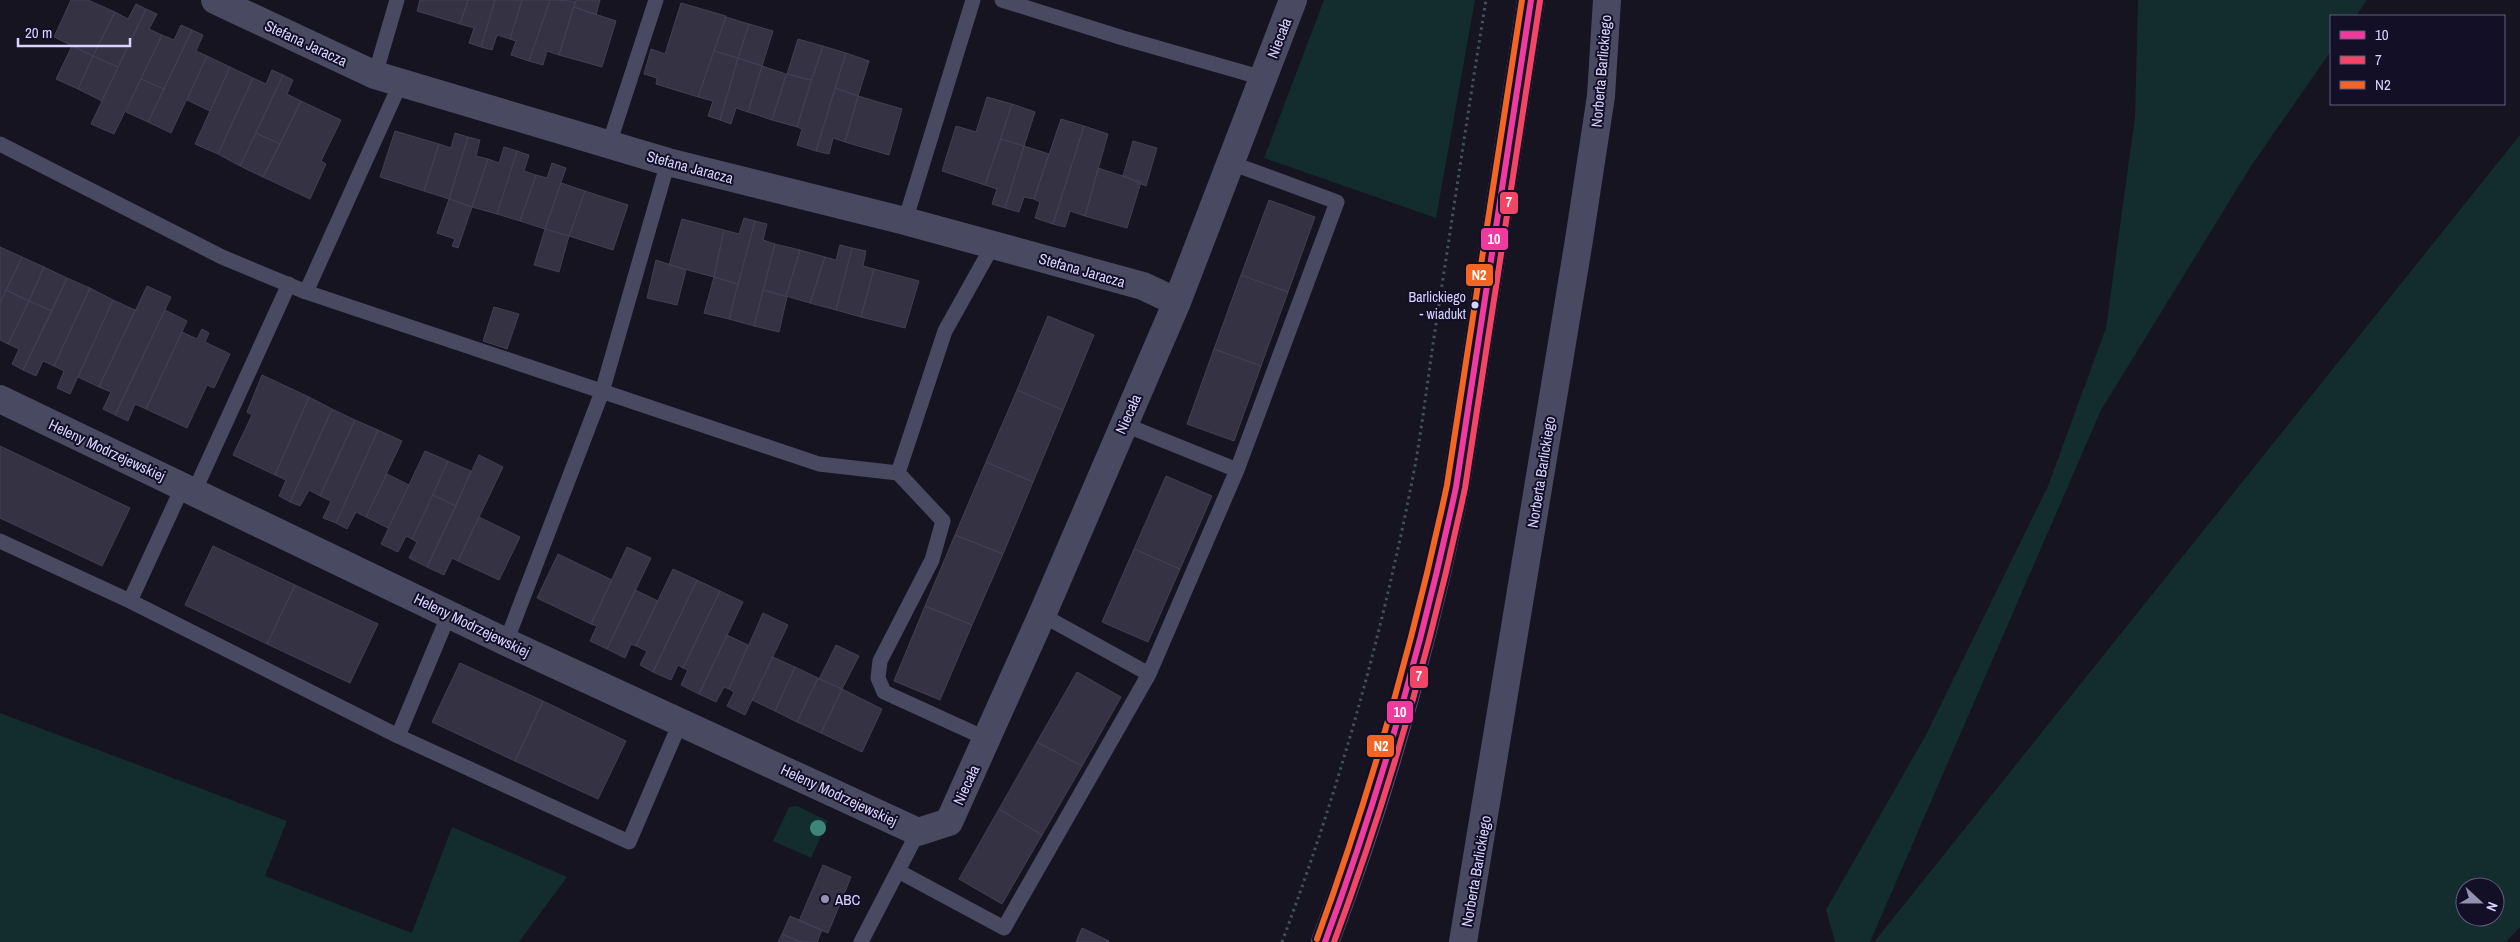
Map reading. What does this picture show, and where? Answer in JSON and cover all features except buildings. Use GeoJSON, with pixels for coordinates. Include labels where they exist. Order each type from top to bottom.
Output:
{"type":"FeatureCollection","features":[{"type":"Feature","properties":{"kind":"street","name":"Stefana Jaracza"},"geometry":{"type":"LineString","coordinates":[[215,0],[375,75],[668,162],[905,221],[1143,286],[1177,302]]}},
{"type":"Feature","properties":{"kind":"street","name":"Niecała"},"geometry":{"type":"LineString","coordinates":[[918,832],[949,822],[1042,615],[1177,302],[1293,0]]}},
{"type":"Feature","properties":{"kind":"street"},"geometry":{"type":"LineString","coordinates":[[1325,942],[1351,874],[1385,767],[1424,631],[1442,555],[1456,487],[1531,0]]}},
{"type":"Feature","properties":{"kind":"street","name":"Norberta Barlickiego"},"geometry":{"type":"LineString","coordinates":[[1463,942],[1518,620],[1582,221],[1601,96],[1607,0]]}},
{"type":"Feature","properties":{"kind":"street","name":"Heleny Modrzejewskiej"},"geometry":{"type":"LineString","coordinates":[[0,398],[506,642],[918,832]]}},
{"type":"Feature","properties":{"kind":"lane"},"geometry":{"type":"LineString","coordinates":[[375,75],[397,0]]}},
{"type":"Feature","properties":{"kind":"lane"},"geometry":{"type":"LineString","coordinates":[[609,144],[656,0]]}},
{"type":"Feature","properties":{"kind":"lane"},"geometry":{"type":"LineString","coordinates":[[905,221],[973,0]]}},
{"type":"Feature","properties":{"kind":"lane"},"geometry":{"type":"LineString","coordinates":[[1002,0],[1123,38],[1263,78]]}},
{"type":"Feature","properties":{"kind":"lane"},"geometry":{"type":"LineString","coordinates":[[306,292],[401,82]]}},
{"type":"Feature","properties":{"kind":"lane"},"geometry":{"type":"LineString","coordinates":[[0,144],[222,257],[306,292],[819,464],[898,473],[943,521],[932,560],[880,661],[878,678],[884,692],[986,739]]}},
{"type":"Feature","properties":{"kind":"lane"},"geometry":{"type":"LineString","coordinates":[[506,642],[602,392],[668,162]]}},
{"type":"Feature","properties":{"kind":"lane"},"geometry":{"type":"LineString","coordinates":[[898,871],[1004,928],[1149,674],[1237,470],[1337,202],[1231,163]]}},
{"type":"Feature","properties":{"kind":"lane"},"geometry":{"type":"LineString","coordinates":[[898,473],[945,331],[992,245]]}},
{"type":"Feature","properties":{"kind":"lane"},"geometry":{"type":"LineString","coordinates":[[130,601],[188,489],[289,284]]}},
{"type":"Feature","properties":{"kind":"lane"},"geometry":{"type":"LineString","coordinates":[[1123,424],[1237,470]]}},
{"type":"Feature","properties":{"kind":"lane"},"geometry":{"type":"LineString","coordinates":[[0,541],[130,601],[398,736],[629,842],[680,723]]}},
{"type":"Feature","properties":{"kind":"lane"},"geometry":{"type":"LineString","coordinates":[[398,736],[449,614]]}},
{"type":"Feature","properties":{"kind":"lane"},"geometry":{"type":"LineString","coordinates":[[1042,615],[1149,674]]}},
{"type":"Feature","properties":{"kind":"lane"},"geometry":{"type":"LineString","coordinates":[[861,942],[918,832]]}},
{"type":"Feature","properties":{"kind":"path"},"geometry":{"type":"LineString","coordinates":[[1282,942],[1309,869],[1380,633],[1415,463],[1486,0]]}},
{"type":"Feature","properties":{"kind":"green space"},"geometry":{"type":"Polygon","coordinates":[[[1324,0],[1475,0],[1436,218],[1264,158],[1324,0]]]}},
{"type":"Feature","properties":{"kind":"green space"},"geometry":{"type":"Polygon","coordinates":[[[2138,0],[2367,0],[2357,15],[2330,15],[2330,52],[2251,166],[2101,410],[1870,942],[1835,942],[1826,910],[1926,735],[2048,486],[2106,328],[2135,117],[2138,0]]]}},
{"type":"Feature","properties":{"kind":"green space"},"geometry":{"type":"Polygon","coordinates":[[[2520,135],[2520,927],[2506,942],[1874,942],[2520,135]]]}},
{"type":"Feature","properties":{"kind":"green space"},"geometry":{"type":"Polygon","coordinates":[[[0,713],[287,821],[265,876],[412,933],[452,827],[567,877],[519,942],[0,942],[0,713]]]}},
{"type":"Feature","properties":{"kind":"green space"},"geometry":{"type":"Polygon","coordinates":[[[797,806],[828,821],[811,858],[773,841],[789,807],[797,806]]]}},
{"type":"Feature","properties":{"kind":"transit line","name":"N2"},"geometry":{"type":"LineString","coordinates":[[1317,939],[1337,883],[1390,715],[1406,658],[1447,485],[1522,0]]}},
{"type":"Feature","properties":{"kind":"transit line","name":"10"},"geometry":{"type":"LineString","coordinates":[[1325,942],[1364,830],[1399,717],[1415,660],[1456,487],[1531,0]]}},
{"type":"Feature","properties":{"kind":"transit line","name":"7"},"geometry":{"type":"LineString","coordinates":[[1334,942],[1373,830],[1408,718],[1424,661],[1465,488],[1540,1]]}},
{"type":"Feature","properties":{"kind":"place","name":"Barlickiego - wiadukt"},"geometry":{"type":"Point","coordinates":[1475,305]}},
{"type":"Feature","properties":{"kind":"place","name":"ABC"},"geometry":{"type":"Point","coordinates":[825,899]}}]}
